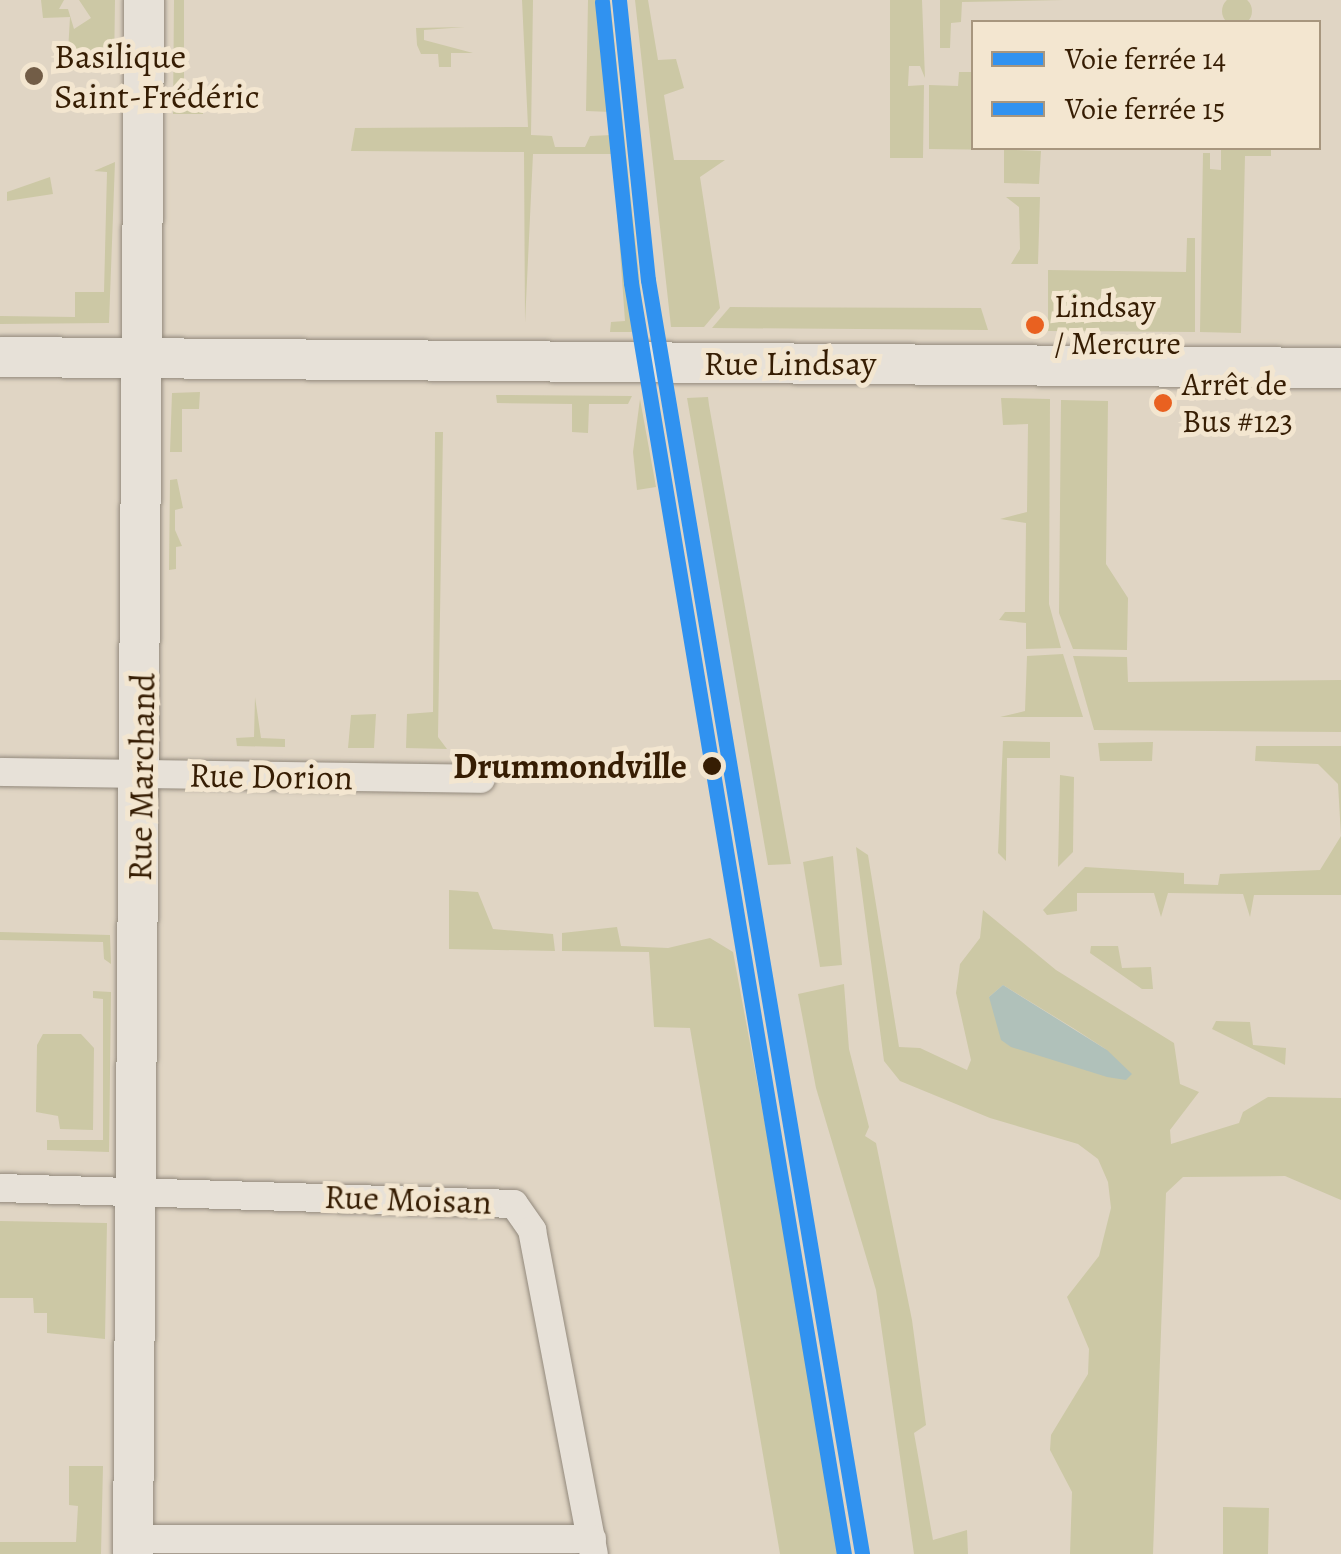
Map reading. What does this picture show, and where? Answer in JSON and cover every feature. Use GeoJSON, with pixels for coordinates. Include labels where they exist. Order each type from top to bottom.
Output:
{"type":"FeatureCollection","features":[{"type":"Feature","properties":{"kind":"street","name":"Rue Marchand"},"geometry":{"type":"LineString","coordinates":[[133,1546],[146,359],[144,0]]}},
{"type":"Feature","properties":{"kind":"street","name":"Rue Lindsay"},"geometry":{"type":"LineString","coordinates":[[0,357],[1341,368]]}},
{"type":"Feature","properties":{"kind":"street","name":"Rue Dorion"},"geometry":{"type":"LineString","coordinates":[[0,772],[481,779]]}},
{"type":"Feature","properties":{"kind":"street","name":"Rue Moisan"},"geometry":{"type":"LineString","coordinates":[[0,1188],[494,1199],[521,1210],[532,1230],[593,1546]]}},
{"type":"Feature","properties":{"kind":"street"},"geometry":{"type":"LineString","coordinates":[[133,1546],[593,1546]]}},
{"type":"Feature","properties":{"kind":"shaded area"},"geometry":{"type":"Polygon","coordinates":[[[1228,-1],[1246,-1],[1251,5],[1249,20],[1223,17],[1223,5],[1228,-1]]]}},
{"type":"Feature","properties":{"kind":"shaded area"},"geometry":{"type":"Polygon","coordinates":[[[41,0],[64,0],[59,9],[68,9],[74,29],[91,18],[79,0],[115,0],[114,71],[67,70],[70,17],[43,18],[41,0]]]}},
{"type":"Feature","properties":{"kind":"shaded area"},"geometry":{"type":"Polygon","coordinates":[[[174,0],[184,0],[184,89],[204,89],[203,114],[173,114],[174,0]]]}},
{"type":"Feature","properties":{"kind":"shaded area"},"geometry":{"type":"Polygon","coordinates":[[[522,0],[533,0],[531,135],[552,136],[555,147],[585,147],[590,136],[612,135],[612,112],[586,111],[588,0],[610,0],[645,332],[610,332],[611,322],[625,321],[613,154],[533,154],[525,323],[524,152],[351,151],[355,128],[528,127],[522,0]]]}},
{"type":"Feature","properties":{"kind":"shaded area"},"geometry":{"type":"Polygon","coordinates":[[[635,0],[648,0],[658,60],[676,59],[684,88],[664,95],[674,160],[725,160],[700,177],[720,308],[704,327],[671,327],[635,0]]]}},
{"type":"Feature","properties":{"kind":"shaded area"},"geometry":{"type":"Polygon","coordinates":[[[890,0],[922,0],[925,78],[920,66],[909,66],[908,86],[924,85],[923,158],[890,158],[890,0]]]}},
{"type":"Feature","properties":{"kind":"shaded area"},"geometry":{"type":"Polygon","coordinates":[[[940,0],[1064,0],[962,2],[961,22],[951,23],[950,48],[940,48],[940,0]]]}},
{"type":"Feature","properties":{"kind":"shaded area"},"geometry":{"type":"Polygon","coordinates":[[[465,27],[424,30],[424,40],[473,53],[451,53],[451,67],[439,67],[438,54],[421,54],[416,28],[465,27]]]}},
{"type":"Feature","properties":{"kind":"shaded area"},"geometry":{"type":"Polygon","coordinates":[[[959,72],[971,72],[971,150],[929,149],[929,85],[958,86],[959,72]]]}},
{"type":"Feature","properties":{"kind":"shaded area"},"geometry":{"type":"Polygon","coordinates":[[[1004,150],[1041,151],[1039,184],[1004,183],[1004,150]]]}},
{"type":"Feature","properties":{"kind":"shaded area"},"geometry":{"type":"Polygon","coordinates":[[[1221,150],[1271,150],[1271,156],[1245,156],[1241,333],[1200,332],[1203,153],[1210,153],[1210,169],[1221,170],[1221,150]]]}},
{"type":"Feature","properties":{"kind":"shaded area"},"geometry":{"type":"Polygon","coordinates":[[[115,162],[109,323],[0,324],[0,316],[75,317],[75,292],[104,292],[107,172],[94,171],[115,162]]]}},
{"type":"Feature","properties":{"kind":"shaded area"},"geometry":{"type":"Polygon","coordinates":[[[50,177],[53,194],[7,201],[7,192],[50,177]]]}},
{"type":"Feature","properties":{"kind":"shaded area"},"geometry":{"type":"Polygon","coordinates":[[[1006,197],[1040,197],[1038,264],[1011,264],[1020,249],[1019,207],[1006,197]]]}},
{"type":"Feature","properties":{"kind":"shaded area"},"geometry":{"type":"Polygon","coordinates":[[[1187,238],[1195,238],[1195,332],[1048,331],[1048,270],[1186,272],[1187,238]]]}},
{"type":"Feature","properties":{"kind":"shaded area"},"geometry":{"type":"Polygon","coordinates":[[[730,307],[981,308],[988,330],[712,328],[730,307]]]}},
{"type":"Feature","properties":{"kind":"shaded area"},"geometry":{"type":"Polygon","coordinates":[[[200,392],[199,409],[182,409],[182,452],[170,452],[172,393],[200,392]]]}},
{"type":"Feature","properties":{"kind":"shaded area"},"geometry":{"type":"Polygon","coordinates":[[[496,395],[632,396],[628,404],[589,404],[588,433],[572,432],[572,404],[497,403],[496,395]]]}},
{"type":"Feature","properties":{"kind":"shaded area"},"geometry":{"type":"Polygon","coordinates":[[[708,397],[791,864],[768,865],[687,398],[708,397]]]}},
{"type":"Feature","properties":{"kind":"shaded area"},"geometry":{"type":"Polygon","coordinates":[[[1001,398],[1050,399],[1049,604],[1061,648],[1026,649],[1026,623],[999,620],[1005,612],[1025,612],[1026,523],[1000,519],[1027,512],[1028,424],[1003,425],[1001,398]]]}},
{"type":"Feature","properties":{"kind":"shaded area"},"geometry":{"type":"Polygon","coordinates":[[[640,399],[656,487],[637,490],[633,452],[640,399]]]}},
{"type":"Feature","properties":{"kind":"shaded area"},"geometry":{"type":"Polygon","coordinates":[[[1061,400],[1108,401],[1106,564],[1128,598],[1127,650],[1073,649],[1059,613],[1061,400]]]}},
{"type":"Feature","properties":{"kind":"shaded area"},"geometry":{"type":"Polygon","coordinates":[[[435,432],[443,432],[438,737],[447,749],[406,748],[407,714],[433,712],[435,432]]]}},
{"type":"Feature","properties":{"kind":"shaded area"},"geometry":{"type":"Polygon","coordinates":[[[177,479],[183,508],[175,510],[175,530],[182,546],[176,547],[176,569],[169,570],[170,480],[177,479]]]}},
{"type":"Feature","properties":{"kind":"shaded area"},"geometry":{"type":"Polygon","coordinates":[[[1063,654],[1083,717],[1000,717],[1025,711],[1027,656],[1063,654]]]}},
{"type":"Feature","properties":{"kind":"shaded area"},"geometry":{"type":"Polygon","coordinates":[[[1073,656],[1127,657],[1128,682],[1341,680],[1341,732],[1094,730],[1073,656]]]}},
{"type":"Feature","properties":{"kind":"shaded area"},"geometry":{"type":"Polygon","coordinates":[[[255,697],[261,738],[285,739],[285,747],[237,746],[236,738],[254,737],[255,697]]]}},
{"type":"Feature","properties":{"kind":"shaded area"},"geometry":{"type":"Polygon","coordinates":[[[376,714],[374,748],[348,748],[351,715],[376,714]]]}},
{"type":"Feature","properties":{"kind":"shaded area"},"geometry":{"type":"Polygon","coordinates":[[[1003,741],[1050,742],[1050,758],[1007,758],[1006,861],[998,853],[1003,741]]]}},
{"type":"Feature","properties":{"kind":"shaded area"},"geometry":{"type":"Polygon","coordinates":[[[1153,742],[1152,761],[1100,761],[1098,743],[1153,742]]]}},
{"type":"Feature","properties":{"kind":"shaded area"},"geometry":{"type":"Polygon","coordinates":[[[1256,746],[1341,746],[1341,836],[1338,784],[1318,764],[1255,761],[1256,746]]]}},
{"type":"Feature","properties":{"kind":"shaded area"},"geometry":{"type":"Polygon","coordinates":[[[1060,775],[1074,777],[1073,852],[1058,867],[1060,775]]]}},
{"type":"Feature","properties":{"kind":"shaded area"},"geometry":{"type":"Polygon","coordinates":[[[1341,836],[1341,895],[1254,895],[1250,917],[1243,894],[1168,893],[1161,917],[1154,893],[1077,893],[1077,911],[1047,915],[1043,910],[1085,867],[1184,873],[1184,884],[1218,885],[1220,874],[1320,870],[1341,836]]]}},
{"type":"Feature","properties":{"kind":"shaded area"},"geometry":{"type":"Polygon","coordinates":[[[856,847],[868,855],[899,1047],[920,1048],[967,1070],[971,1060],[956,993],[960,964],[980,938],[983,910],[1056,970],[1174,1043],[1180,1084],[1199,1092],[1170,1130],[1171,1144],[1239,1123],[1243,1112],[1268,1097],[1341,1098],[1341,1200],[1285,1176],[1183,1177],[1166,1193],[1153,1554],[1070,1554],[1072,1492],[1050,1450],[1051,1435],[1088,1374],[1089,1349],[1067,1297],[1099,1256],[1111,1208],[1108,1182],[1098,1159],[1078,1144],[990,1118],[900,1081],[884,1061],[856,847]],[[1003,985],[989,997],[1107,1050],[1003,985]]]}},
{"type":"Feature","properties":{"kind":"shaded area"},"geometry":{"type":"Polygon","coordinates":[[[833,856],[842,965],[820,967],[803,862],[833,856]]]}},
{"type":"Feature","properties":{"kind":"shaded area"},"geometry":{"type":"Polygon","coordinates":[[[449,890],[478,892],[493,929],[553,934],[555,951],[449,949],[449,890]]]}},
{"type":"Feature","properties":{"kind":"shaded area"},"geometry":{"type":"Polygon","coordinates":[[[617,927],[621,946],[668,948],[710,938],[733,952],[845,1554],[780,1554],[690,1028],[654,1027],[649,952],[562,951],[562,933],[617,927]]]}},
{"type":"Feature","properties":{"kind":"shaded area"},"geometry":{"type":"Polygon","coordinates":[[[0,932],[110,935],[111,964],[104,959],[103,942],[0,940],[0,932]]]}},
{"type":"Feature","properties":{"kind":"shaded area"},"geometry":{"type":"Polygon","coordinates":[[[1091,946],[1118,946],[1122,968],[1151,967],[1153,989],[1142,989],[1090,953],[1091,946]]]}},
{"type":"Feature","properties":{"kind":"shaded area"},"geometry":{"type":"Polygon","coordinates":[[[844,984],[849,1049],[869,1127],[865,1136],[876,1143],[912,1320],[926,1425],[914,1433],[933,1540],[967,1530],[968,1554],[914,1554],[876,1290],[816,1088],[798,994],[844,984]]]}},
{"type":"Feature","properties":{"kind":"shaded area"},"geometry":{"type":"Polygon","coordinates":[[[1003,985],[1107,1050],[1132,1074],[1126,1080],[1107,1077],[1011,1047],[1001,1040],[989,997],[1003,985]]]}},
{"type":"Feature","properties":{"kind":"shaded area"},"geometry":{"type":"Polygon","coordinates":[[[93,991],[111,992],[109,1152],[47,1150],[47,1140],[103,1140],[103,999],[93,998],[93,991]]]}},
{"type":"Feature","properties":{"kind":"shaded area"},"geometry":{"type":"Polygon","coordinates":[[[1216,1021],[1250,1022],[1253,1045],[1286,1048],[1285,1065],[1212,1029],[1216,1021]]]}},
{"type":"Feature","properties":{"kind":"shaded area"},"geometry":{"type":"Polygon","coordinates":[[[43,1034],[81,1034],[94,1048],[93,1130],[60,1129],[58,1116],[36,1112],[37,1045],[43,1034]]]}},
{"type":"Feature","properties":{"kind":"shaded area"},"geometry":{"type":"Polygon","coordinates":[[[0,1221],[107,1223],[105,1339],[47,1333],[47,1313],[34,1313],[33,1298],[0,1298],[0,1221]]]}},
{"type":"Feature","properties":{"kind":"shaded area"},"geometry":{"type":"Polygon","coordinates":[[[69,1466],[103,1466],[101,1554],[0,1554],[0,1542],[76,1542],[78,1506],[69,1505],[69,1466]]]}},
{"type":"Feature","properties":{"kind":"shaded area"},"geometry":{"type":"Polygon","coordinates":[[[1223,1507],[1269,1508],[1268,1554],[1223,1554],[1223,1507]]]}},
{"type":"Feature","properties":{"kind":"rail line","name":"14"},"geometry":{"type":"LineString","coordinates":[[619,0],[648,280],[862,1554]]}},
{"type":"Feature","properties":{"kind":"rail line","name":"15"},"geometry":{"type":"LineString","coordinates":[[602,2],[631,283],[844,1554]]}},
{"type":"Feature","properties":{"kind":"place","name":"Basilique Saint-Frédéric"},"geometry":{"type":"Point","coordinates":[34,76]}},
{"type":"Feature","properties":{"kind":"place","name":"Lindsay / Mercure"},"geometry":{"type":"Point","coordinates":[1035,325]}},
{"type":"Feature","properties":{"kind":"place","name":"Arrêt de Bus #123"},"geometry":{"type":"Point","coordinates":[1163,403]}},
{"type":"Feature","properties":{"kind":"place","name":"Drummondville"},"geometry":{"type":"Point","coordinates":[712,766]}}]}
